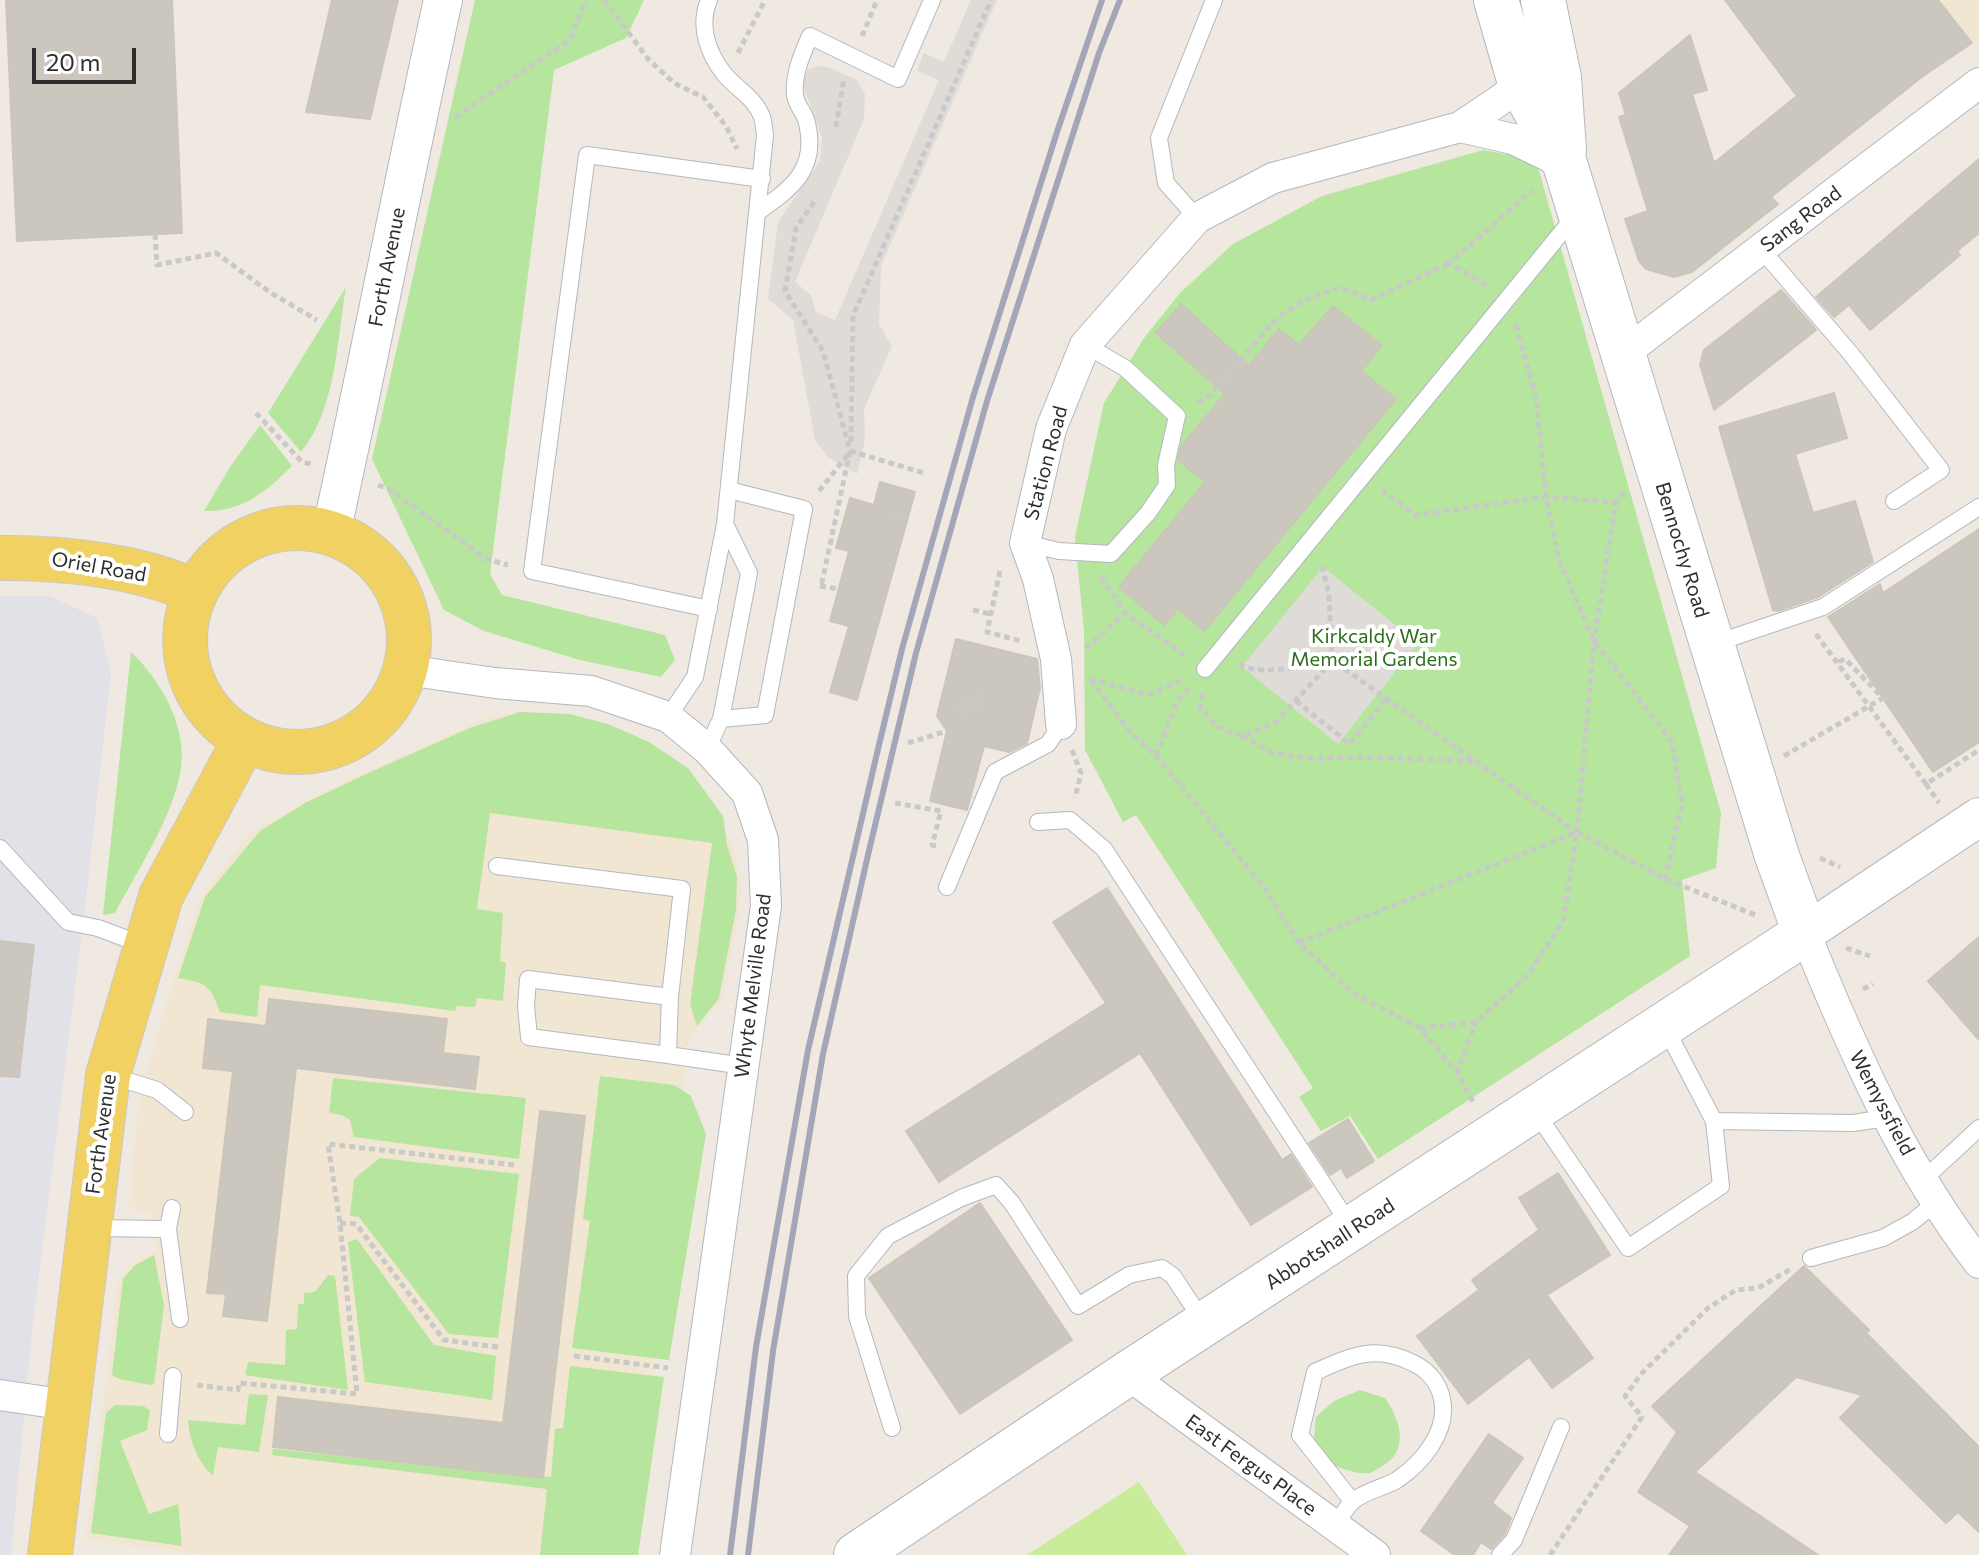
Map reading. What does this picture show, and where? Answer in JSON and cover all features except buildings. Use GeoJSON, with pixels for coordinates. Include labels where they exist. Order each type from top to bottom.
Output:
{"type":"FeatureCollection","features":[{"type":"Feature","properties":{"kind":"main road","name":"Bennochy Road"},"geometry":{"type":"LineString","coordinates":[[1496,0],[1520,83],[1565,164],[1777,856],[1805,933]]}},
{"type":"Feature","properties":{"kind":"main road","name":"Bennochy Road"},"geometry":{"type":"LineString","coordinates":[[1543,0],[1559,78],[1565,164]]}},
{"type":"Feature","properties":{"kind":"main road"},"geometry":{"type":"LineString","coordinates":[[305,528],[331,533],[354,543],[374,558],[390,576],[402,598],[410,646],[406,670],[397,693],[382,714],[364,731],[342,743],[318,750],[293,752],[268,749],[245,739],[225,726],[208,708],[191,675],[185,639],[188,615],[196,592],[210,569],[229,551],[252,537],[278,529],[305,528]]}},
{"type":"Feature","properties":{"kind":"main road","name":"Oriel Road"},"geometry":{"type":"LineString","coordinates":[[0,558],[42,558],[80,563],[169,579],[196,592]]}},
{"type":"Feature","properties":{"kind":"main road","name":"Forth Avenue"},"geometry":{"type":"LineString","coordinates":[[50,1555],[108,1075],[161,896],[245,739]]}},
{"type":"Feature","properties":{"kind":"main road","name":"Abbotshall Road"},"geometry":{"type":"LineString","coordinates":[[856,1555],[1127,1374],[1805,933]]}},
{"type":"Feature","properties":{"kind":"street","name":"Forth Avenue"},"geometry":{"type":"LineString","coordinates":[[331,533],[443,0]]}},
{"type":"Feature","properties":{"kind":"street","name":"Station Road"},"geometry":{"type":"LineString","coordinates":[[1061,724],[1053,649],[1038,579],[1013,552],[1051,429],[1085,345],[1197,218],[1273,178],[1460,127],[1520,83]]}},
{"type":"Feature","properties":{"kind":"street","name":"Sang Road"},"geometry":{"type":"LineString","coordinates":[[1623,354],[1979,83]]}},
{"type":"Feature","properties":{"kind":"street","name":"Station Road"},"geometry":{"type":"LineString","coordinates":[[1460,127],[1513,139],[1565,164]]}},
{"type":"Feature","properties":{"kind":"street","name":"Whyte Melville Road"},"geometry":{"type":"LineString","coordinates":[[406,670],[495,683],[591,691],[668,717],[707,749],[747,793],[763,840],[766,906],[675,1555]]}},
{"type":"Feature","properties":{"kind":"street"},"geometry":{"type":"LineString","coordinates":[[1805,933],[1979,817]]}},
{"type":"Feature","properties":{"kind":"street","name":"Wemyssfield"},"geometry":{"type":"LineString","coordinates":[[1805,933],[1886,1118],[1955,1231],[1979,1263]]}},
{"type":"Feature","properties":{"kind":"street","name":"East Fergus Place"},"geometry":{"type":"LineString","coordinates":[[1127,1374],[1374,1555]]}},
{"type":"Feature","properties":{"kind":"street"},"geometry":{"type":"LineString","coordinates":[[0,1395],[68,1405]]}},
{"type":"Feature","properties":{"kind":"lane"},"geometry":{"type":"LineString","coordinates":[[668,717],[695,677],[725,524],[765,135],[762,117],[748,96],[725,76],[708,49],[704,26],[709,0]]}},
{"type":"Feature","properties":{"kind":"lane"},"geometry":{"type":"LineString","coordinates":[[758,212],[786,192],[806,168],[811,146],[807,119],[795,98],[795,77],[810,36],[898,79],[932,0]]}},
{"type":"Feature","properties":{"kind":"lane"},"geometry":{"type":"LineString","coordinates":[[1197,218],[1166,183],[1159,138],[1214,0]]}},
{"type":"Feature","properties":{"kind":"lane"},"geometry":{"type":"LineString","coordinates":[[709,609],[532,571],[587,155],[762,179]]}},
{"type":"Feature","properties":{"kind":"lane"},"geometry":{"type":"LineString","coordinates":[[1205,669],[1579,211]]}},
{"type":"Feature","properties":{"kind":"lane"},"geometry":{"type":"LineString","coordinates":[[1761,249],[1851,354],[1941,470],[1894,501]]}},
{"type":"Feature","properties":{"kind":"lane"},"geometry":{"type":"LineString","coordinates":[[1013,552],[1111,554],[1148,513],[1167,485],[1166,465],[1177,416],[1125,368],[1085,345]]}},
{"type":"Feature","properties":{"kind":"lane"},"geometry":{"type":"LineString","coordinates":[[721,719],[765,715],[804,509],[729,490]]}},
{"type":"Feature","properties":{"kind":"lane"},"geometry":{"type":"LineString","coordinates":[[1712,644],[1823,607],[1979,507]]}},
{"type":"Feature","properties":{"kind":"lane"},"geometry":{"type":"LineString","coordinates":[[707,749],[721,719],[749,573],[725,524]]}},
{"type":"Feature","properties":{"kind":"lane"},"geometry":{"type":"LineString","coordinates":[[947,887],[995,772],[1048,744],[1061,724]]}},
{"type":"Feature","properties":{"kind":"lane"},"geometry":{"type":"LineString","coordinates":[[1038,822],[1070,820],[1104,849],[1353,1229]]}},
{"type":"Feature","properties":{"kind":"lane"},"geometry":{"type":"LineString","coordinates":[[0,848],[68,922],[98,928],[146,946]]}},
{"type":"Feature","properties":{"kind":"lane"},"geometry":{"type":"LineString","coordinates":[[497,866],[682,889],[670,997],[668,1055]]}},
{"type":"Feature","properties":{"kind":"lane"},"geometry":{"type":"LineString","coordinates":[[670,997],[528,979],[526,1006],[529,1037],[744,1066]]}},
{"type":"Feature","properties":{"kind":"lane"},"geometry":{"type":"LineString","coordinates":[[1534,1110],[1628,1248],[1721,1186],[1714,1121],[1664,1025]]}},
{"type":"Feature","properties":{"kind":"lane"},"geometry":{"type":"LineString","coordinates":[[108,1075],[157,1090],[185,1112]]}},
{"type":"Feature","properties":{"kind":"lane"},"geometry":{"type":"LineString","coordinates":[[1714,1121],[1853,1123],[1886,1118]]}},
{"type":"Feature","properties":{"kind":"lane"},"geometry":{"type":"LineString","coordinates":[[1811,1258],[1883,1238],[1912,1222],[1930,1191],[1979,1128]]}},
{"type":"Feature","properties":{"kind":"lane"},"geometry":{"type":"LineString","coordinates":[[892,1428],[857,1316],[856,1276],[888,1236],[979,1190],[996,1185],[1012,1203],[1078,1306],[1129,1275],[1162,1268],[1173,1276],[1205,1324]]}},
{"type":"Feature","properties":{"kind":"lane"},"geometry":{"type":"LineString","coordinates":[[172,1208],[168,1229],[180,1319]]}},
{"type":"Feature","properties":{"kind":"lane"},"geometry":{"type":"LineString","coordinates":[[88,1228],[168,1229]]}},
{"type":"Feature","properties":{"kind":"lane"},"geometry":{"type":"LineString","coordinates":[[1335,1526],[1352,1501],[1397,1480],[1418,1462],[1437,1438],[1444,1412],[1435,1381],[1424,1367],[1396,1354],[1358,1353],[1315,1372],[1300,1435],[1352,1501]]}},
{"type":"Feature","properties":{"kind":"lane"},"geometry":{"type":"LineString","coordinates":[[168,1434],[173,1379]]}},
{"type":"Feature","properties":{"kind":"lane"},"geometry":{"type":"LineString","coordinates":[[1500,1555],[1514,1540],[1561,1427]]}},
{"type":"Feature","properties":{"kind":"path"},"geometry":{"type":"LineString","coordinates":[[411,146],[570,40],[586,0]]}},
{"type":"Feature","properties":{"kind":"path"},"geometry":{"type":"LineString","coordinates":[[604,0],[649,60],[674,83],[703,97],[711,107],[726,126],[740,156],[743,176]]}},
{"type":"Feature","properties":{"kind":"path"},"geometry":{"type":"LineString","coordinates":[[835,137],[838,100],[852,57],[877,0]]}},
{"type":"Feature","properties":{"kind":"path"},"geometry":{"type":"LineString","coordinates":[[821,587],[850,451],[853,316],[991,0]]}},
{"type":"Feature","properties":{"kind":"path"},"geometry":{"type":"LineString","coordinates":[[1177,416],[1210,395],[1277,318],[1303,301],[1340,287],[1371,300],[1449,263],[1565,164]]}},
{"type":"Feature","properties":{"kind":"path"},"geometry":{"type":"LineString","coordinates":[[820,194],[796,228],[785,291],[823,351],[850,451]]}},
{"type":"Feature","properties":{"kind":"path"},"geometry":{"type":"LineString","coordinates":[[155,234],[157,265],[216,253],[271,293],[317,320]]}},
{"type":"Feature","properties":{"kind":"path"},"geometry":{"type":"LineString","coordinates":[[1449,263],[1508,298],[1536,397],[1546,497],[1559,560],[1594,641],[1672,742],[1682,804],[1665,879]]}},
{"type":"Feature","properties":{"kind":"path"},"geometry":{"type":"LineString","coordinates":[[256,413],[302,462],[345,473],[391,490],[486,559],[532,571]]}},
{"type":"Feature","properties":{"kind":"path"},"geometry":{"type":"LineString","coordinates":[[850,451],[924,473]]}},
{"type":"Feature","properties":{"kind":"path"},"geometry":{"type":"LineString","coordinates":[[804,509],[850,451]]}},
{"type":"Feature","properties":{"kind":"path"},"geometry":{"type":"LineString","coordinates":[[1205,669],[1148,695],[1091,680],[1132,734],[1156,756],[1263,886],[1299,943],[1353,993],[1420,1028],[1457,1073],[1476,1022],[1528,975],[1563,921],[1577,832],[1594,641],[1616,502],[1654,458]]}},
{"type":"Feature","properties":{"kind":"path"},"geometry":{"type":"LineString","coordinates":[[1363,475],[1415,515],[1546,497],[1616,502]]}},
{"type":"Feature","properties":{"kind":"path"},"geometry":{"type":"LineString","coordinates":[[893,515],[898,520]]}},
{"type":"Feature","properties":{"kind":"path"},"geometry":{"type":"LineString","coordinates":[[1013,552],[990,614],[987,632],[1053,649]]}},
{"type":"Feature","properties":{"kind":"path"},"geometry":{"type":"LineString","coordinates":[[1111,554],[1100,574],[1125,613],[1205,669]]}},
{"type":"Feature","properties":{"kind":"path"},"geometry":{"type":"LineString","coordinates":[[1242,736],[1275,723],[1332,660],[1329,595]]}},
{"type":"Feature","properties":{"kind":"path"},"geometry":{"type":"LineString","coordinates":[[973,610],[990,614]]}},
{"type":"Feature","properties":{"kind":"path"},"geometry":{"type":"LineString","coordinates":[[1091,645],[1125,613]]}},
{"type":"Feature","properties":{"kind":"path"},"geometry":{"type":"LineString","coordinates":[[1801,614],[1926,784],[1979,750]]}},
{"type":"Feature","properties":{"kind":"path"},"geometry":{"type":"LineString","coordinates":[[1752,774],[1883,698],[1845,659],[1838,662]]}},
{"type":"Feature","properties":{"kind":"path"},"geometry":{"type":"LineString","coordinates":[[1267,670],[1332,660],[1577,832],[1665,879],[1870,956]]}},
{"type":"Feature","properties":{"kind":"path"},"geometry":{"type":"LineString","coordinates":[[1205,669],[1200,708],[1218,727],[1273,753],[1313,759],[1347,757],[1476,761]]}},
{"type":"Feature","properties":{"kind":"path"},"geometry":{"type":"LineString","coordinates":[[1156,756],[1177,702],[1205,669]]}},
{"type":"Feature","properties":{"kind":"path"},"geometry":{"type":"LineString","coordinates":[[980,693],[958,707],[963,714],[983,702]]}},
{"type":"Feature","properties":{"kind":"path"},"geometry":{"type":"LineString","coordinates":[[1296,701],[1350,744],[1386,699]]}},
{"type":"Feature","properties":{"kind":"path"},"geometry":{"type":"LineString","coordinates":[[1061,724],[1081,773],[1070,820]]}},
{"type":"Feature","properties":{"kind":"path"},"geometry":{"type":"LineString","coordinates":[[908,743],[947,731]]}},
{"type":"Feature","properties":{"kind":"path"},"geometry":{"type":"LineString","coordinates":[[895,803],[941,811],[932,845],[939,846],[948,810]]}},
{"type":"Feature","properties":{"kind":"path"},"geometry":{"type":"LineString","coordinates":[[1299,943],[1577,832]]}},
{"type":"Feature","properties":{"kind":"path"},"geometry":{"type":"LineString","coordinates":[[1777,856],[1809,846],[1822,860],[1842,868],[1878,862],[1888,878]]}},
{"type":"Feature","properties":{"kind":"path"},"geometry":{"type":"LineString","coordinates":[[1420,1028],[1476,1022]]}},
{"type":"Feature","properties":{"kind":"path"},"geometry":{"type":"LineString","coordinates":[[173,1379],[238,1390],[239,1383],[357,1394],[340,1223],[328,1144],[515,1165]]}},
{"type":"Feature","properties":{"kind":"path"},"geometry":{"type":"LineString","coordinates":[[340,1223],[356,1224],[444,1340],[498,1347]]}},
{"type":"Feature","properties":{"kind":"path"},"geometry":{"type":"LineString","coordinates":[[1550,1555],[1642,1417],[1625,1396],[1642,1373],[1708,1308],[1736,1290],[1758,1288],[1811,1258]]}},
{"type":"Feature","properties":{"kind":"path"},"geometry":{"type":"LineString","coordinates":[[574,1356],[673,1369]]}},
{"type":"Feature","properties":{"kind":"shaded area"},"geometry":{"type":"Polygon","coordinates":[[[971,0],[997,0],[881,266],[879,324],[892,346],[864,409],[865,440],[857,474],[829,458],[815,440],[793,320],[768,299],[778,222],[820,161],[822,137],[803,86],[804,76],[817,66],[828,67],[857,80],[865,94],[864,119],[795,282],[811,295],[816,312],[835,320],[939,80],[917,71],[924,53],[944,62],[971,0]]]}},
{"type":"Feature","properties":{"kind":"shaded area"},"geometry":{"type":"Polygon","coordinates":[[[1861,0],[1979,0],[1979,38],[1923,76],[1861,0]]]}},
{"type":"Feature","properties":{"kind":"shaded area"},"geometry":{"type":"Polygon","coordinates":[[[1323,567],[1418,643],[1338,744],[1242,667],[1323,567]]]}},
{"type":"Feature","properties":{"kind":"shaded area"},"geometry":{"type":"Polygon","coordinates":[[[0,596],[50,596],[97,618],[111,673],[33,1322],[11,1555],[0,1555],[0,596]]]}},
{"type":"Feature","properties":{"kind":"shaded area"},"geometry":{"type":"Polygon","coordinates":[[[495,714],[543,717],[698,800],[732,840],[741,882],[738,918],[722,999],[689,1039],[683,1085],[694,1126],[653,1380],[639,1555],[208,1555],[85,1540],[118,1284],[126,1269],[156,1250],[151,1214],[129,1209],[138,1106],[162,1016],[202,895],[248,835],[311,797],[495,714]]]}},
{"type":"Feature","properties":{"kind":"green space"},"geometry":{"type":"Polygon","coordinates":[[[475,0],[644,0],[626,38],[554,70],[490,574],[502,595],[665,635],[675,660],[661,677],[580,660],[484,631],[444,610],[372,459],[475,0]]]}},
{"type":"Feature","properties":{"kind":"green space","name":"Kirkcaldy War Memorial Gardens"},"geometry":{"type":"Polygon","coordinates":[[[1483,150],[1536,160],[1721,813],[1716,868],[1682,880],[1690,956],[1378,1159],[1350,1116],[1321,1131],[1299,1097],[1313,1088],[1136,815],[1123,822],[1085,750],[1084,632],[1075,537],[1104,403],[1144,338],[1180,293],[1233,244],[1322,196],[1483,150]]]}},
{"type":"Feature","properties":{"kind":"green space"},"geometry":{"type":"Polygon","coordinates":[[[346,287],[328,395],[313,435],[301,452],[268,413],[346,287]]]}},
{"type":"Feature","properties":{"kind":"green space"},"geometry":{"type":"Polygon","coordinates":[[[260,425],[292,466],[252,499],[230,508],[204,511],[230,467],[260,425]]]}},
{"type":"Feature","properties":{"kind":"green space"},"geometry":{"type":"Polygon","coordinates":[[[131,652],[152,676],[169,704],[180,736],[181,767],[171,804],[154,842],[115,913],[103,915],[131,652]]]}},
{"type":"Feature","properties":{"kind":"green space"},"geometry":{"type":"Polygon","coordinates":[[[520,712],[570,714],[608,724],[649,742],[688,768],[723,816],[727,845],[737,877],[736,909],[719,998],[697,1026],[690,1004],[712,843],[490,813],[477,909],[503,913],[500,961],[506,963],[503,1001],[477,998],[475,1007],[457,1006],[455,1011],[260,985],[257,1017],[220,1012],[206,987],[178,978],[205,897],[260,831],[307,802],[375,770],[470,728],[520,712]]]}},
{"type":"Feature","properties":{"kind":"green space"},"geometry":{"type":"Polygon","coordinates":[[[600,1076],[674,1085],[691,1096],[706,1134],[669,1360],[572,1348],[590,1221],[583,1219],[600,1076]]]}},
{"type":"Feature","properties":{"kind":"green space"},"geometry":{"type":"Polygon","coordinates":[[[333,1078],[526,1098],[519,1159],[354,1137],[350,1120],[329,1113],[333,1078]]]}},
{"type":"Feature","properties":{"kind":"green space"},"geometry":{"type":"Polygon","coordinates":[[[380,1158],[519,1174],[498,1338],[449,1334],[359,1217],[350,1216],[354,1179],[380,1158]]]}},
{"type":"Feature","properties":{"kind":"green space"},"geometry":{"type":"Polygon","coordinates":[[[357,1239],[434,1345],[496,1356],[492,1400],[365,1382],[348,1242],[357,1239]]]}},
{"type":"Feature","properties":{"kind":"green space"},"geometry":{"type":"Polygon","coordinates":[[[154,1255],[164,1305],[154,1384],[150,1385],[112,1375],[123,1279],[134,1266],[154,1255]]]}},
{"type":"Feature","properties":{"kind":"green space"},"geometry":{"type":"Polygon","coordinates":[[[328,1275],[335,1276],[348,1390],[245,1375],[248,1362],[285,1365],[286,1330],[297,1329],[298,1304],[304,1304],[304,1293],[315,1292],[328,1275]]]}},
{"type":"Feature","properties":{"kind":"green space"},"geometry":{"type":"Polygon","coordinates":[[[570,1366],[664,1377],[638,1555],[540,1555],[547,1489],[272,1455],[273,1449],[551,1477],[555,1429],[563,1428],[570,1366]]]}},
{"type":"Feature","properties":{"kind":"green space"},"geometry":{"type":"Polygon","coordinates":[[[1360,1390],[1385,1398],[1395,1416],[1400,1435],[1396,1453],[1370,1473],[1352,1471],[1322,1460],[1314,1437],[1316,1417],[1334,1401],[1360,1390]]]}},
{"type":"Feature","properties":{"kind":"green space"},"geometry":{"type":"Polygon","coordinates":[[[249,1394],[268,1395],[259,1452],[218,1447],[213,1476],[195,1451],[188,1420],[245,1425],[249,1394]]]}},
{"type":"Feature","properties":{"kind":"green space"},"geometry":{"type":"Polygon","coordinates":[[[115,1405],[143,1406],[150,1410],[147,1430],[120,1441],[149,1514],[178,1504],[182,1546],[91,1533],[106,1413],[115,1405]]]}},
{"type":"Feature","properties":{"kind":"green space"},"geometry":{"type":"Polygon","coordinates":[[[1139,1482],[1187,1555],[1027,1555],[1139,1482]]]}},
{"type":"Feature","properties":{"kind":"railway"},"geometry":{"type":"LineString","coordinates":[[730,1555],[756,1347],[808,1050],[878,749],[902,649],[973,397],[1102,0]]}},
{"type":"Feature","properties":{"kind":"railway"},"geometry":{"type":"LineString","coordinates":[[748,1555],[773,1351],[823,1054],[916,653],[987,401],[1099,53],[1120,0]]}}]}
